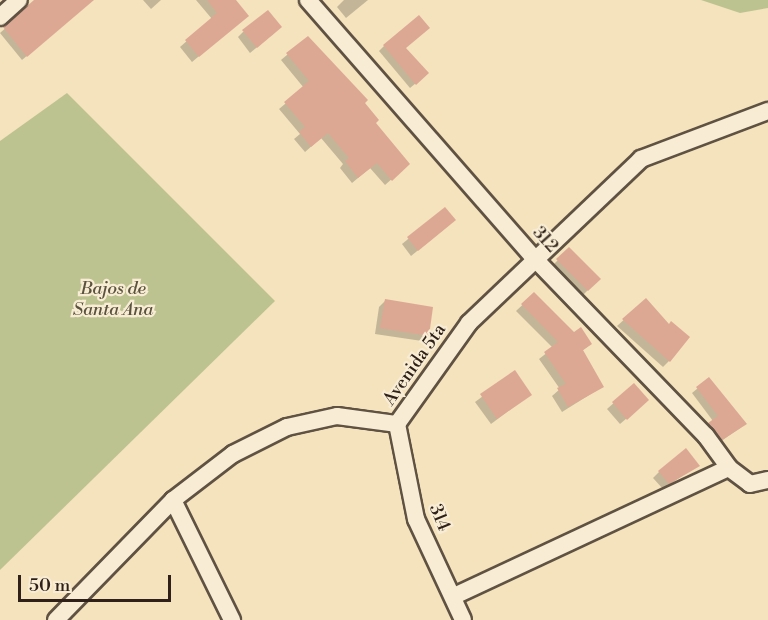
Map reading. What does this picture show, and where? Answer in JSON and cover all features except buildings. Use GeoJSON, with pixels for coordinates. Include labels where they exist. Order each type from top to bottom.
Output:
{"type":"FeatureCollection","features":[{"type":"Feature","properties":{"kind":"street"},"geometry":{"type":"LineString","coordinates":[[0,17],[19,0]]}},
{"type":"Feature","properties":{"kind":"street","name":"312"},"geometry":{"type":"LineString","coordinates":[[308,0],[535,259],[706,436],[729,468],[750,484],[768,480]]}},
{"type":"Feature","properties":{"kind":"street","name":"Avenida 5ta"},"geometry":{"type":"LineString","coordinates":[[56,620],[173,500],[233,454],[287,427],[337,416],[397,424],[468,323],[641,159],[768,111]]}},
{"type":"Feature","properties":{"kind":"street","name":"314"},"geometry":{"type":"LineString","coordinates":[[397,424],[416,519],[454,596],[463,620]]}},
{"type":"Feature","properties":{"kind":"street"},"geometry":{"type":"LineString","coordinates":[[454,596],[729,468]]}},
{"type":"Feature","properties":{"kind":"street"},"geometry":{"type":"LineString","coordinates":[[173,500],[232,620]]}},
{"type":"Feature","properties":{"kind":"green space"},"geometry":{"type":"Polygon","coordinates":[[[701,0],[768,0],[768,8],[740,13],[701,0]]]}},
{"type":"Feature","properties":{"kind":"green space","name":"Bajos de Santa Ana"},"geometry":{"type":"Polygon","coordinates":[[[67,93],[275,301],[0,570],[0,141],[67,93]]]}}]}
